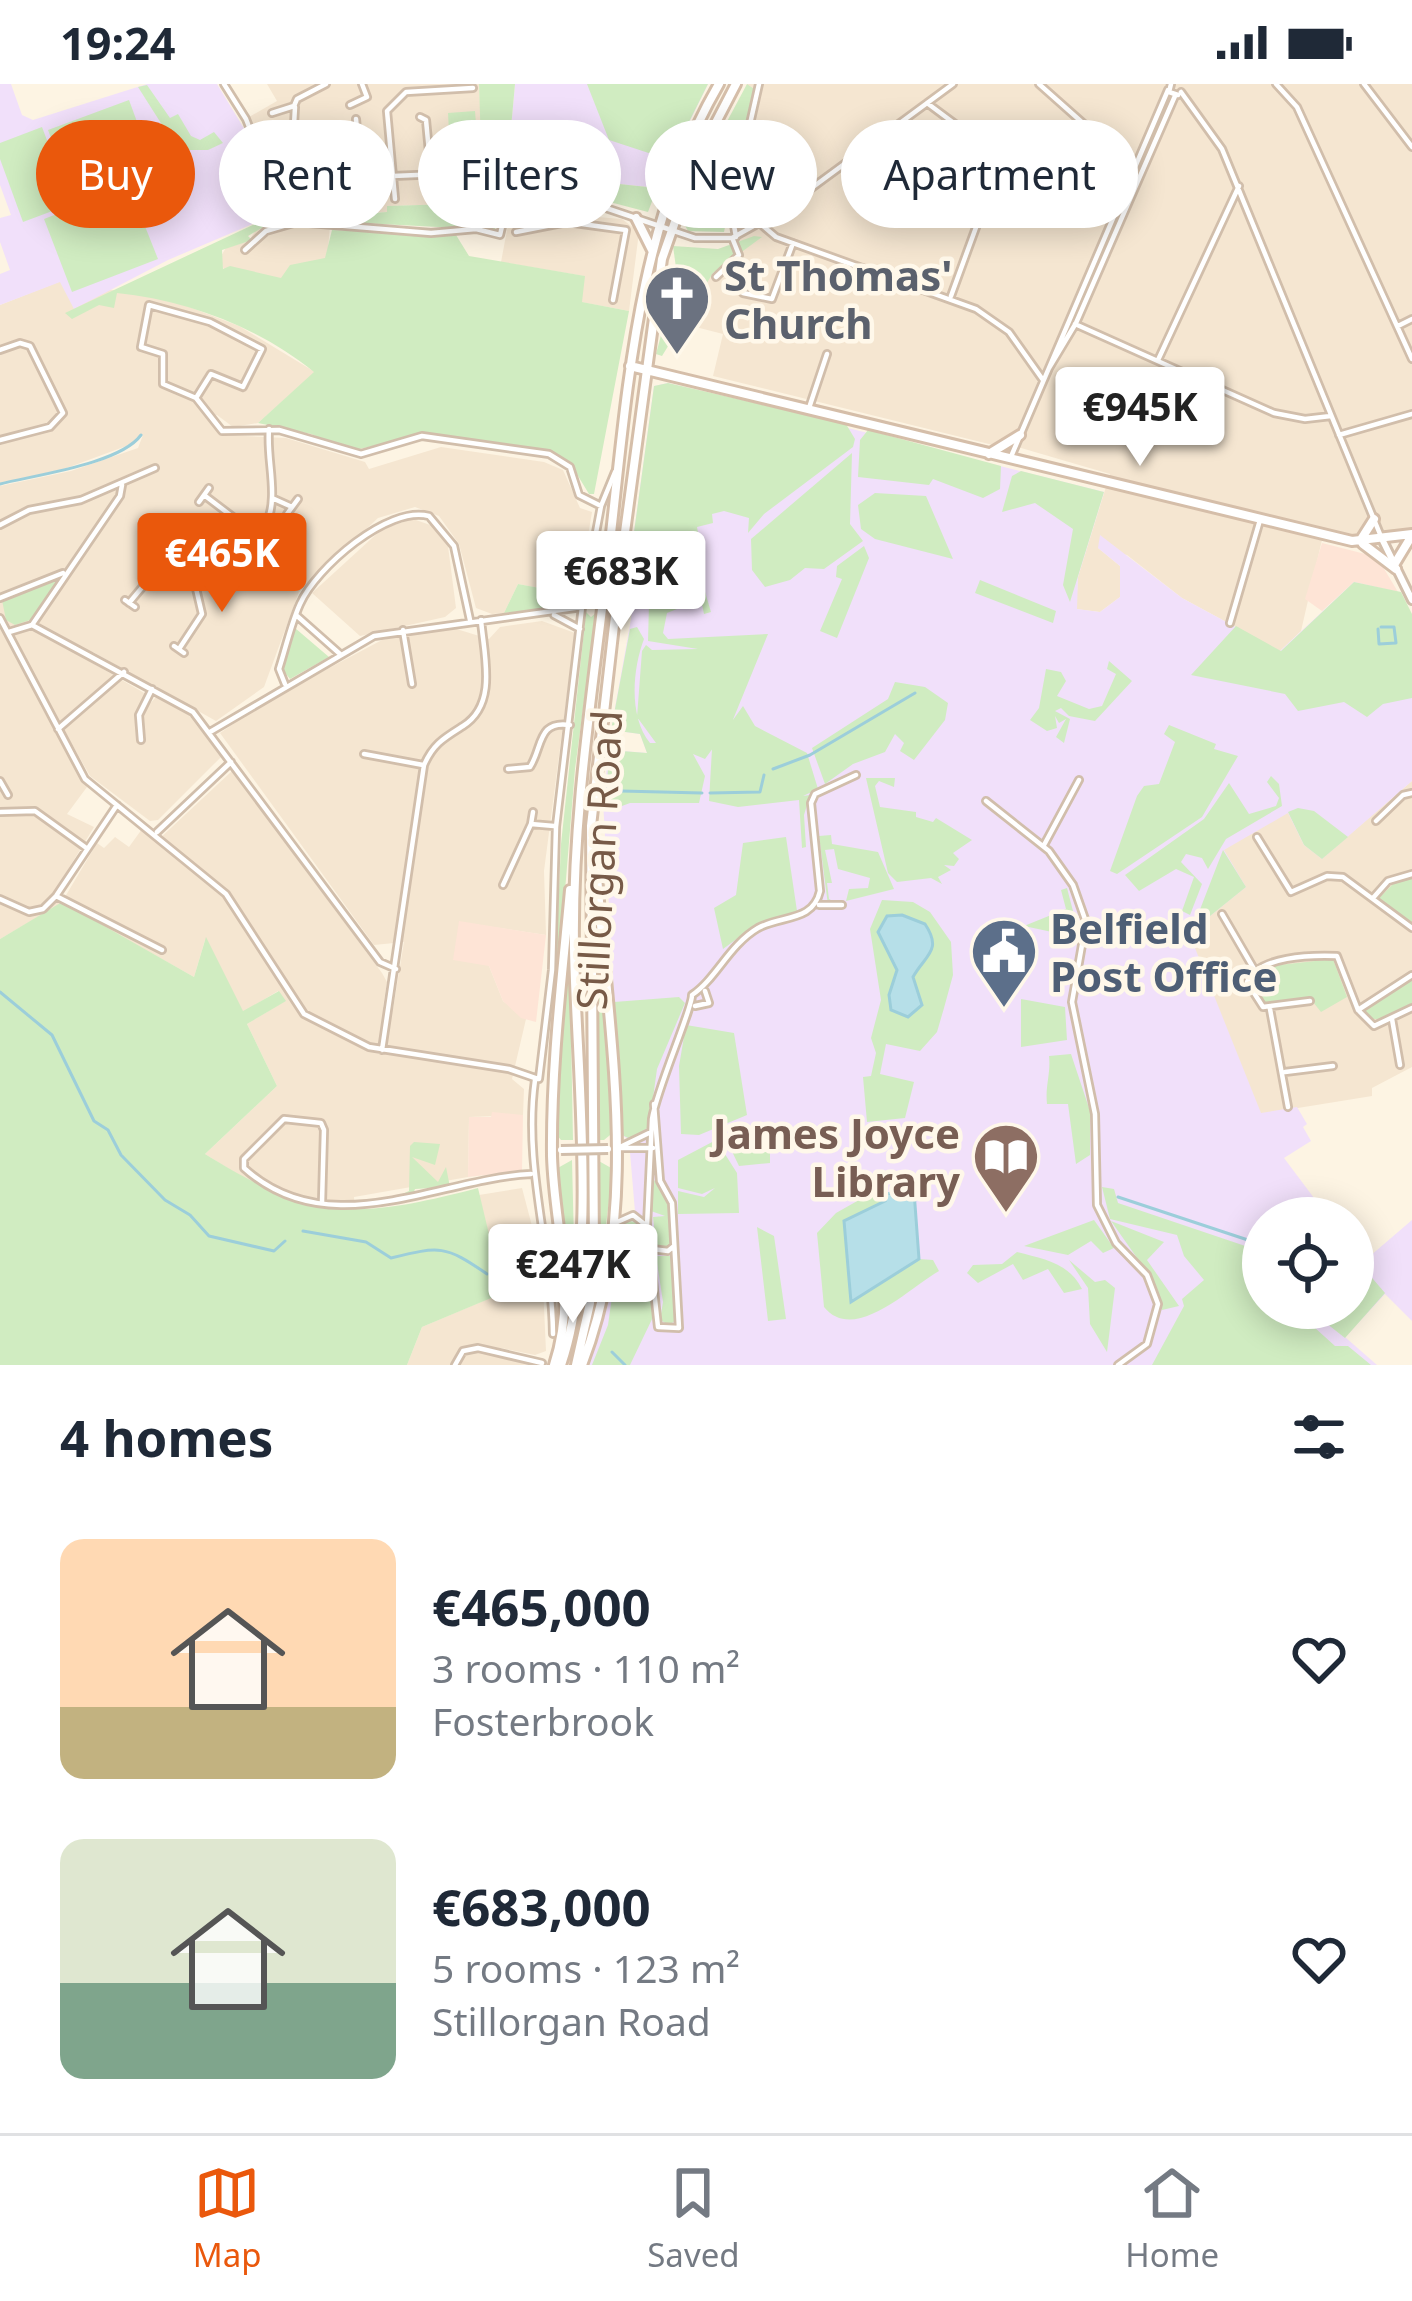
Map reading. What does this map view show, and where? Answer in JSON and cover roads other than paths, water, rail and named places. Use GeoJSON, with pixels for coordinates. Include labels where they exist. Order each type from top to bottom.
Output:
{"type":"FeatureCollection","features":[{"type":"Feature","properties":{"kind":"main road","name":"Stillorgan Road"},"geometry":{"type":"LineString","coordinates":[[702,120],[719,84]]}},
{"type":"Feature","properties":{"kind":"main road","name":"Stillorgan Road"},"geometry":{"type":"LineString","coordinates":[[579,1365],[594,1250],[588,914],[594,786],[655,290],[697,159],[736,84]]}},
{"type":"Feature","properties":{"kind":"main road"},"geometry":{"type":"LineString","coordinates":[[635,218],[652,252]]}},
{"type":"Feature","properties":{"kind":"main road","name":"Stillorgan Road"},"geometry":{"type":"LineString","coordinates":[[558,1365],[575,1316],[580,1266],[574,923],[579,807],[630,366],[658,228]]}},
{"type":"Feature","properties":{"kind":"main road"},"geometry":{"type":"LineString","coordinates":[[630,366],[1361,543],[1412,535]]}},
{"type":"Feature","properties":{"kind":"main road"},"geometry":{"type":"LineString","coordinates":[[988,455],[1020,435]]}},
{"type":"Feature","properties":{"kind":"main road"},"geometry":{"type":"LineString","coordinates":[[1361,543],[1374,520]]}},
{"type":"Feature","properties":{"kind":"main road"},"geometry":{"type":"LineString","coordinates":[[1361,543],[1395,567],[1412,535]]}},
{"type":"Feature","properties":{"kind":"main road"},"geometry":{"type":"LineString","coordinates":[[579,1365],[604,1300],[615,1223],[594,786]]}},
{"type":"Feature","properties":{"kind":"main road"},"geometry":{"type":"LineString","coordinates":[[558,1365],[564,1326],[555,1085],[579,807]]}},
{"type":"Feature","properties":{"kind":"street"},"geometry":{"type":"LineString","coordinates":[[224,84],[244,120]]}},
{"type":"Feature","properties":{"kind":"street"},"geometry":{"type":"LineString","coordinates":[[294,120],[300,97],[326,84]]}},
{"type":"Feature","properties":{"kind":"street"},"geometry":{"type":"LineString","coordinates":[[350,105],[368,98],[362,84]]}},
{"type":"Feature","properties":{"kind":"street"},"geometry":{"type":"LineString","coordinates":[[716,277],[739,255],[731,208],[759,84]]}},
{"type":"Feature","properties":{"kind":"street"},"geometry":{"type":"LineString","coordinates":[[817,183],[953,84]]}},
{"type":"Feature","properties":{"kind":"street"},"geometry":{"type":"LineString","coordinates":[[1039,84],[1080,120]]}},
{"type":"Feature","properties":{"kind":"street"},"geometry":{"type":"LineString","coordinates":[[1276,84],[1297,107],[1412,358]]}},
{"type":"Feature","properties":{"kind":"street"},"geometry":{"type":"LineString","coordinates":[[1364,84],[1412,147]]}},
{"type":"Feature","properties":{"kind":"street"},"geometry":{"type":"LineString","coordinates":[[1173,86],[1178,94]]}},
{"type":"Feature","properties":{"kind":"street"},"geometry":{"type":"LineString","coordinates":[[1173,86],[1212,133],[1239,186],[1383,542],[1412,599]]}},
{"type":"Feature","properties":{"kind":"street"},"geometry":{"type":"LineString","coordinates":[[1072,322],[1173,86]]}},
{"type":"Feature","properties":{"kind":"street"},"geometry":{"type":"LineString","coordinates":[[387,120],[390,107],[406,92],[473,88]]}},
{"type":"Feature","properties":{"kind":"street"},"geometry":{"type":"LineString","coordinates":[[1010,459],[1178,94]]}},
{"type":"Feature","properties":{"kind":"street"},"geometry":{"type":"LineString","coordinates":[[927,103],[950,120]]}},
{"type":"Feature","properties":{"kind":"street"},"geometry":{"type":"LineString","coordinates":[[272,112],[294,106]]}},
{"type":"Feature","properties":{"kind":"street"},"geometry":{"type":"LineString","coordinates":[[420,117],[426,120]]}},
{"type":"Feature","properties":{"kind":"street"},"geometry":{"type":"LineString","coordinates":[[1158,360],[1239,186]]}},
{"type":"Feature","properties":{"kind":"street"},"geometry":{"type":"LineString","coordinates":[[394,188],[395,200]]}},
{"type":"Feature","properties":{"kind":"street"},"geometry":{"type":"LineString","coordinates":[[621,212],[645,221]]}},
{"type":"Feature","properties":{"kind":"street"},"geometry":{"type":"LineString","coordinates":[[244,250],[266,231],[297,223],[431,233],[476,229],[500,235],[501,228]]}},
{"type":"Feature","properties":{"kind":"street"},"geometry":{"type":"LineString","coordinates":[[516,232],[539,228]]}},
{"type":"Feature","properties":{"kind":"street"},"geometry":{"type":"LineString","coordinates":[[609,228],[626,230],[613,300]]}},
{"type":"Feature","properties":{"kind":"street"},"geometry":{"type":"LineString","coordinates":[[665,228],[707,240],[734,237],[753,228]]}},
{"type":"Feature","properties":{"kind":"street"},"geometry":{"type":"LineString","coordinates":[[764,228],[770,235],[950,298],[1010,332],[1043,380]]}},
{"type":"Feature","properties":{"kind":"street"},"geometry":{"type":"LineString","coordinates":[[950,298],[976,228]]}},
{"type":"Feature","properties":{"kind":"street"},"geometry":{"type":"LineString","coordinates":[[743,293],[772,299],[793,242]]}},
{"type":"Feature","properties":{"kind":"street"},"geometry":{"type":"LineString","coordinates":[[196,398],[211,374],[243,387],[262,350],[210,322],[149,305],[141,347],[163,354],[163,384],[196,398],[222,431],[269,429],[361,454],[422,436],[558,457],[569,467],[579,495],[601,506]]}},
{"type":"Feature","properties":{"kind":"street"},"geometry":{"type":"LineString","coordinates":[[1397,326],[1412,319]]}},
{"type":"Feature","properties":{"kind":"street"},"geometry":{"type":"LineString","coordinates":[[1072,322],[1274,413],[1304,419],[1331,416]]}},
{"type":"Feature","properties":{"kind":"street"},"geometry":{"type":"LineString","coordinates":[[0,350],[20,343],[30,346],[63,413],[50,427],[0,440]]}},
{"type":"Feature","properties":{"kind":"street"},"geometry":{"type":"LineString","coordinates":[[809,408],[827,354]]}},
{"type":"Feature","properties":{"kind":"street"},"geometry":{"type":"LineString","coordinates":[[1340,435],[1412,414]]}},
{"type":"Feature","properties":{"kind":"street"},"geometry":{"type":"LineString","coordinates":[[165,553],[191,567],[238,557],[258,536],[272,498],[269,429]]}},
{"type":"Feature","properties":{"kind":"street"},"geometry":{"type":"LineString","coordinates":[[473,456],[474,445]]}},
{"type":"Feature","properties":{"kind":"street","name":"Stillorgan Road"},"geometry":{"type":"LineString","coordinates":[[553,1334],[556,1303],[531,1174],[535,1075],[552,970],[556,827],[583,607],[601,506],[620,455]]}},
{"type":"Feature","properties":{"kind":"street"},"geometry":{"type":"LineString","coordinates":[[0,525],[29,510],[81,500],[122,485],[155,468]]}},
{"type":"Feature","properties":{"kind":"street"},"geometry":{"type":"LineString","coordinates":[[8,632],[32,625],[120,496],[122,485]]}},
{"type":"Feature","properties":{"kind":"street"},"geometry":{"type":"LineString","coordinates":[[199,502],[209,488]]}},
{"type":"Feature","properties":{"kind":"street"},"geometry":{"type":"LineString","coordinates":[[204,495],[258,536]]}},
{"type":"Feature","properties":{"kind":"street"},"geometry":{"type":"LineString","coordinates":[[272,498],[290,510],[298,499]]}},
{"type":"Feature","properties":{"kind":"street"},"geometry":{"type":"LineString","coordinates":[[285,684],[279,669],[296,615],[312,586],[388,519],[412,512],[436,519],[449,535],[470,620]]}},
{"type":"Feature","properties":{"kind":"street"},"geometry":{"type":"LineString","coordinates":[[1230,623],[1260,520]]}},
{"type":"Feature","properties":{"kind":"street"},"geometry":{"type":"LineString","coordinates":[[238,557],[256,576]]}},
{"type":"Feature","properties":{"kind":"street"},"geometry":{"type":"LineString","coordinates":[[130,603],[148,576],[182,565]]}},
{"type":"Feature","properties":{"kind":"street"},"geometry":{"type":"LineString","coordinates":[[179,649],[202,614],[191,567]]}},
{"type":"Feature","properties":{"kind":"street"},"geometry":{"type":"LineString","coordinates":[[0,598],[68,570]]}},
{"type":"Feature","properties":{"kind":"street"},"geometry":{"type":"LineString","coordinates":[[210,732],[340,654],[403,629],[554,615],[583,607]]}},
{"type":"Feature","properties":{"kind":"street"},"geometry":{"type":"LineString","coordinates":[[296,615],[340,654]]}},
{"type":"Feature","properties":{"kind":"street"},"geometry":{"type":"LineString","coordinates":[[554,615],[580,629]]}},
{"type":"Feature","properties":{"kind":"street"},"geometry":{"type":"LineString","coordinates":[[0,618],[85,779],[226,894],[304,1014],[352,1042],[535,1075],[555,1085]]}},
{"type":"Feature","properties":{"kind":"street"},"geometry":{"type":"LineString","coordinates":[[382,1050],[424,766],[439,741],[481,711],[486,694],[481,620]]}},
{"type":"Feature","properties":{"kind":"street"},"geometry":{"type":"LineString","coordinates":[[32,625],[176,699],[210,732],[380,962],[395,969]]}},
{"type":"Feature","properties":{"kind":"street"},"geometry":{"type":"LineString","coordinates":[[403,629],[412,684]]}},
{"type":"Feature","properties":{"kind":"street"},"geometry":{"type":"LineString","coordinates":[[58,729],[124,672]]}},
{"type":"Feature","properties":{"kind":"street"},"geometry":{"type":"LineString","coordinates":[[141,740],[139,715],[153,687]]}},
{"type":"Feature","properties":{"kind":"street"},"geometry":{"type":"LineString","coordinates":[[508,770],[530,767],[543,732],[553,724],[570,724]]}},
{"type":"Feature","properties":{"kind":"street"},"geometry":{"type":"LineString","coordinates":[[364,754],[424,766]]}},
{"type":"Feature","properties":{"kind":"street"},"geometry":{"type":"LineString","coordinates":[[156,833],[231,762]]}},
{"type":"Feature","properties":{"kind":"street"},"geometry":{"type":"LineString","coordinates":[[654,1103],[654,1147],[647,1226],[658,1327],[679,1328],[672,1203],[660,1180],[654,1147],[651,1130],[654,1103],[674,1040],[694,1006],[692,995],[705,991],[729,953],[758,929],[807,913],[817,904],[820,891],[811,803],[815,794],[856,775]]}},
{"type":"Feature","properties":{"kind":"street"},"geometry":{"type":"LineString","coordinates":[[1044,845],[1079,780]]}},
{"type":"Feature","properties":{"kind":"street"},"geometry":{"type":"LineString","coordinates":[[0,781],[8,795]]}},
{"type":"Feature","properties":{"kind":"street"},"geometry":{"type":"LineString","coordinates":[[1376,821],[1403,795],[1412,793]]}},
{"type":"Feature","properties":{"kind":"street"},"geometry":{"type":"LineString","coordinates":[[986,801],[1044,845],[1073,885],[1086,922],[1072,1002],[1094,1104],[1097,1204],[1116,1243],[1147,1275],[1158,1304],[1147,1344],[1118,1365]]}},
{"type":"Feature","properties":{"kind":"street"},"geometry":{"type":"LineString","coordinates":[[0,899],[29,912],[56,896],[118,804]]}},
{"type":"Feature","properties":{"kind":"street"},"geometry":{"type":"LineString","coordinates":[[0,812],[35,811],[85,848]]}},
{"type":"Feature","properties":{"kind":"street"},"geometry":{"type":"LineString","coordinates":[[503,885],[533,812]]}},
{"type":"Feature","properties":{"kind":"street"},"geometry":{"type":"LineString","coordinates":[[531,824],[556,827]]}},
{"type":"Feature","properties":{"kind":"street"},"geometry":{"type":"LineString","coordinates":[[1257,837],[1291,892],[1328,876],[1343,877],[1412,928]]}},
{"type":"Feature","properties":{"kind":"street"},"geometry":{"type":"LineString","coordinates":[[1372,898],[1388,880],[1412,874]]}},
{"type":"Feature","properties":{"kind":"street"},"geometry":{"type":"LineString","coordinates":[[56,896],[161,950]]}},
{"type":"Feature","properties":{"kind":"street"},"geometry":{"type":"LineString","coordinates":[[817,904],[827,909],[842,905]]}},
{"type":"Feature","properties":{"kind":"street"},"geometry":{"type":"LineString","coordinates":[[1222,914],[1254,969],[1249,991],[1270,1009],[1288,1107]]}},
{"type":"Feature","properties":{"kind":"street"},"geometry":{"type":"LineString","coordinates":[[1254,969],[1268,963],[1337,956],[1358,1010],[1374,1026],[1412,1008]]}},
{"type":"Feature","properties":{"kind":"street"},"geometry":{"type":"LineString","coordinates":[[1358,1010],[1412,975]]}},
{"type":"Feature","properties":{"kind":"street"},"geometry":{"type":"LineString","coordinates":[[694,1006],[708,1005],[705,991]]}},
{"type":"Feature","properties":{"kind":"street"},"geometry":{"type":"LineString","coordinates":[[1270,1009],[1310,1001]]}},
{"type":"Feature","properties":{"kind":"street"},"geometry":{"type":"LineString","coordinates":[[1392,1019],[1400,1065]]}},
{"type":"Feature","properties":{"kind":"street"},"geometry":{"type":"LineString","coordinates":[[1283,1073],[1333,1066]]}},
{"type":"Feature","properties":{"kind":"street"},"geometry":{"type":"LineString","coordinates":[[322,1202],[321,1123],[284,1120],[246,1156],[244,1168],[283,1191],[322,1202],[358,1206],[436,1194],[484,1178],[531,1174]]}},
{"type":"Feature","properties":{"kind":"street"},"geometry":{"type":"LineString","coordinates":[[613,1149],[644,1139],[651,1130]]}},
{"type":"Feature","properties":{"kind":"street"},"geometry":{"type":"LineString","coordinates":[[557,1150],[654,1147]]}},
{"type":"Feature","properties":{"kind":"street"},"geometry":{"type":"LineString","coordinates":[[615,1223],[633,1215],[647,1226]]}},
{"type":"Feature","properties":{"kind":"street"},"geometry":{"type":"LineString","coordinates":[[545,1241],[563,1238]]}},
{"type":"Feature","properties":{"kind":"street"},"geometry":{"type":"LineString","coordinates":[[652,1249],[674,1246]]}},
{"type":"Feature","properties":{"kind":"street"},"geometry":{"type":"LineString","coordinates":[[455,1365],[463,1352],[478,1348],[542,1364],[550,1351]]}},
{"type":"Feature","properties":{"kind":"water"},"geometry":{"type":"Polygon","coordinates":[[[902,915],[925,924],[932,941],[913,977],[922,1005],[908,1017],[891,1010],[889,995],[897,970],[878,932],[887,916],[902,915]]]}},
{"type":"Feature","properties":{"kind":"water"},"geometry":{"type":"Polygon","coordinates":[[[914,1191],[919,1259],[851,1302],[844,1221],[885,1201],[883,1194],[914,1191]]]}},
{"type":"Feature","properties":{"kind":"waterway"},"geometry":{"type":"LineString","coordinates":[[0,484],[96,461],[141,435]]}},
{"type":"Feature","properties":{"kind":"waterway"},"geometry":{"type":"LineString","coordinates":[[1378,629],[1379,644],[1396,643],[1394,627],[1381,627]]}},
{"type":"Feature","properties":{"kind":"waterway"},"geometry":{"type":"LineString","coordinates":[[773,769],[810,755],[915,693]]}},
{"type":"Feature","properties":{"kind":"waterway"},"geometry":{"type":"LineString","coordinates":[[710,793],[760,792],[764,775]]}},
{"type":"Feature","properties":{"kind":"waterway"},"geometry":{"type":"LineString","coordinates":[[607,789],[615,790]]}},
{"type":"Feature","properties":{"kind":"waterway"},"geometry":{"type":"LineString","coordinates":[[621,791],[702,793]]}},
{"type":"Feature","properties":{"kind":"waterway"},"geometry":{"type":"LineString","coordinates":[[0,992],[52,1035],[94,1121],[108,1130],[121,1155],[165,1200],[190,1215],[209,1236],[274,1251],[285,1241]]}},
{"type":"Feature","properties":{"kind":"waterway"},"geometry":{"type":"LineString","coordinates":[[1118,1197],[1242,1238]]}},
{"type":"Feature","properties":{"kind":"waterway"},"geometry":{"type":"LineString","coordinates":[[303,1231],[366,1242],[391,1258],[421,1251],[451,1253],[487,1274]]}},
{"type":"Feature","properties":{"kind":"waterway"},"geometry":{"type":"LineString","coordinates":[[612,1352],[625,1365]]}},
{"type":"Feature","properties":{"kind":"place","name":"St Thomas' Church"},"geometry":{"type":"Point","coordinates":[677,357]}},
{"type":"Feature","properties":{"kind":"place","name":"Belfield Post Office"},"geometry":{"type":"Point","coordinates":[1004,1010]}},
{"type":"Feature","properties":{"kind":"place","name":"James Joyce Library"},"geometry":{"type":"Point","coordinates":[1006,1215]}}]}
